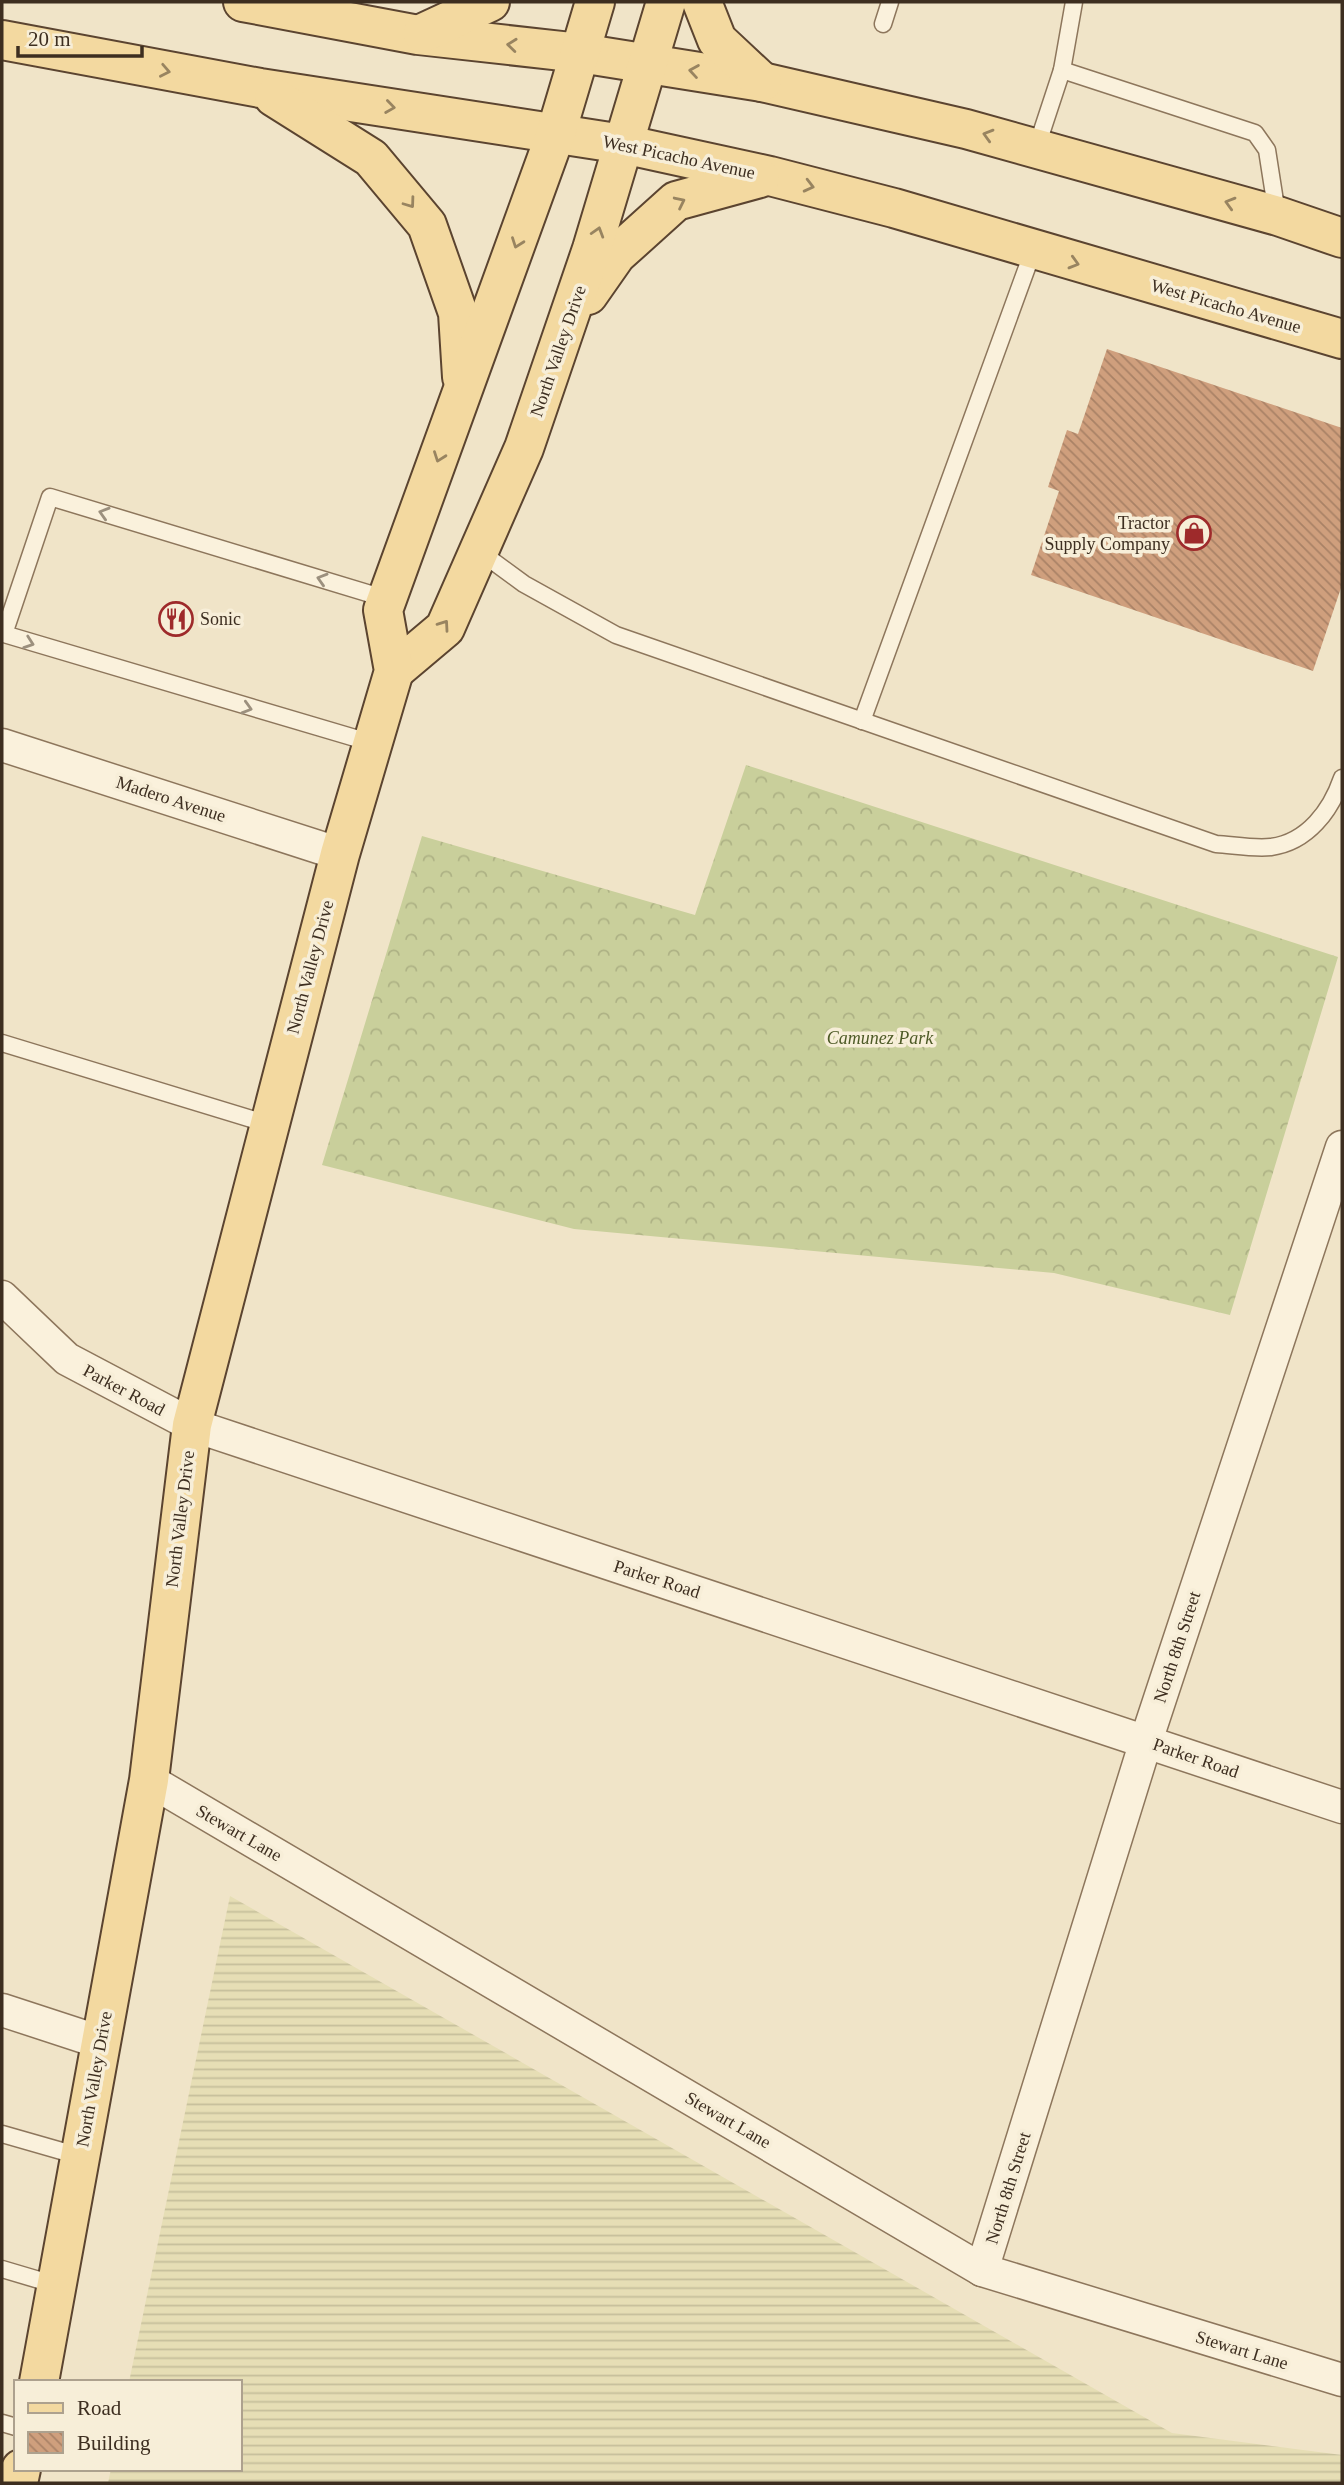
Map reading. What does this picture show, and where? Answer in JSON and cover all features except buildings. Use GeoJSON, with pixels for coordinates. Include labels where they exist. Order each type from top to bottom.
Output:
{"type":"FeatureCollection","features":[{"type":"Feature","properties":{"kind":"main road"},"geometry":{"type":"LineString","coordinates":[[243,2],[418,35],[580,53],[762,82],[966,129],[1278,216],[1342,238]]}},
{"type":"Feature","properties":{"kind":"main road"},"geometry":{"type":"LineString","coordinates":[[418,35],[490,2]]}},
{"type":"Feature","properties":{"kind":"main road","name":"North Valley Drive"},"geometry":{"type":"LineString","coordinates":[[39,2380],[149,1780],[192,1425],[340,854],[394,671],[383,610],[556,133],[595,2]]}},
{"type":"Feature","properties":{"kind":"main road","name":"North Valley Drive"},"geometry":{"type":"LineString","coordinates":[[394,671],[444,628],[524,448],[568,322],[666,2]]}},
{"type":"Feature","properties":{"kind":"main road"},"geometry":{"type":"LineString","coordinates":[[702,2],[718,40],[762,82]]}},
{"type":"Feature","properties":{"kind":"main road","name":"West Picacho Avenue"},"geometry":{"type":"LineString","coordinates":[[2,40],[260,88],[623,144],[769,176],[894,208],[1342,340]]}},
{"type":"Feature","properties":{"kind":"main road"},"geometry":{"type":"LineString","coordinates":[[260,88],[371,158],[427,225],[458,313],[463,393]]}},
{"type":"Feature","properties":{"kind":"main road"},"geometry":{"type":"LineString","coordinates":[[568,322],[616,256],[676,201],[769,176]]}},
{"type":"Feature","properties":{"kind":"street","name":"Madero Avenue"},"geometry":{"type":"LineString","coordinates":[[4,752],[340,854]]}},
{"type":"Feature","properties":{"kind":"street","name":"North 8th Street"},"geometry":{"type":"LineString","coordinates":[[982,2270],[1146,1741],[1342,1147]]}},
{"type":"Feature","properties":{"kind":"street","name":"Parker Road"},"geometry":{"type":"LineString","coordinates":[[2,1297],[67,1359],[192,1425],[1342,1807]]}},
{"type":"Feature","properties":{"kind":"street","name":"Stewart Lane"},"geometry":{"type":"LineString","coordinates":[[149,1780],[982,2270],[1342,2380]]}},
{"type":"Feature","properties":{"kind":"street"},"geometry":{"type":"LineString","coordinates":[[2,2010],[100,2042]]}},
{"type":"Feature","properties":{"kind":"lane"},"geometry":{"type":"LineString","coordinates":[[883,24],[890,2]]}},
{"type":"Feature","properties":{"kind":"lane"},"geometry":{"type":"LineString","coordinates":[[1037,149],[1062,70],[1074,2]]}},
{"type":"Feature","properties":{"kind":"lane"},"geometry":{"type":"LineString","coordinates":[[1062,70],[1255,133],[1267,150],[1278,216]]}},
{"type":"Feature","properties":{"kind":"lane"},"geometry":{"type":"LineString","coordinates":[[863,721],[1033,251]]}},
{"type":"Feature","properties":{"kind":"lane"},"geometry":{"type":"LineString","coordinates":[[372,743],[3,638],[50,497],[387,599]]}},
{"type":"Feature","properties":{"kind":"lane"},"geometry":{"type":"LineString","coordinates":[[479,551],[524,584],[616,635],[1216,844],[1272,847],[1306,834],[1335,800],[1342,778]]}},
{"type":"Feature","properties":{"kind":"lane"},"geometry":{"type":"LineString","coordinates":[[2,1043],[268,1124]]}},
{"type":"Feature","properties":{"kind":"lane"},"geometry":{"type":"LineString","coordinates":[[2,2134],[79,2156]]}},
{"type":"Feature","properties":{"kind":"lane"},"geometry":{"type":"LineString","coordinates":[[2,2269],[56,2285]]}},
{"type":"Feature","properties":{"kind":"shaded area"},"geometry":{"type":"Polygon","coordinates":[[[230,1896],[1172,2433],[1342,2455],[1342,2483],[108,2483],[111,2471],[242,2471],[242,2380],[129,2380],[230,1896]]]}},
{"type":"Feature","properties":{"kind":"green space","name":"Camunez Park"},"geometry":{"type":"Polygon","coordinates":[[[746,765],[1338,957],[1230,1315],[1054,1273],[574,1229],[322,1165],[422,836],[695,915],[746,765]]]}},
{"type":"Feature","properties":{"kind":"place","name":"Tractor Supply Company"},"geometry":{"type":"Point","coordinates":[1194,533]}},
{"type":"Feature","properties":{"kind":"place","name":"Sonic"},"geometry":{"type":"Point","coordinates":[176,619]}}]}
